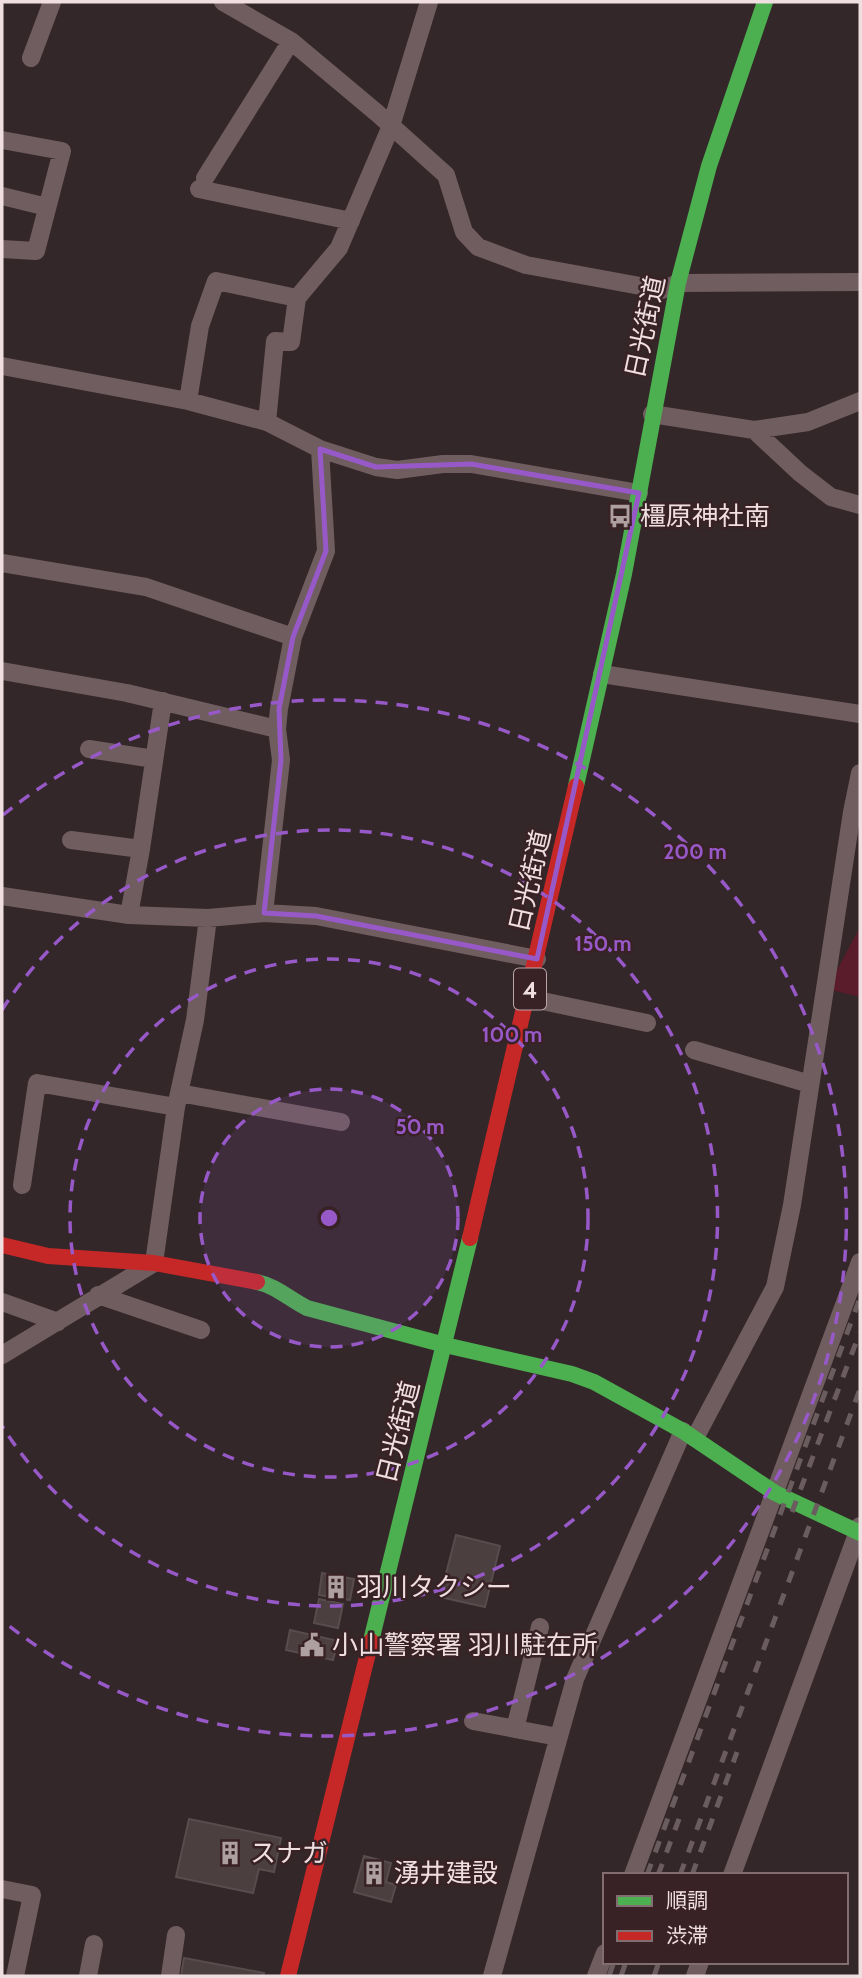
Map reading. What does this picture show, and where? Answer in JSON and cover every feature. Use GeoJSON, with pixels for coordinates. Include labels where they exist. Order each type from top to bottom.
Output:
{"type":"FeatureCollection","features":[{"type":"Feature","properties":{"kind":"main road","name":"日光街道"},"geometry":{"type":"LineString","coordinates":[[288,1976],[445,1345],[537,959],[624,574],[678,283],[709,166],[765,2]]}},
{"type":"Feature","properties":{"kind":"main road"},"geometry":{"type":"LineString","coordinates":[[2,1245],[48,1256],[154,1263],[272,1285],[291,1300],[307,1308],[445,1345],[572,1374],[594,1382],[689,1435],[775,1493],[860,1530]]}},
{"type":"Feature","properties":{"kind":"street"},"geometry":{"type":"LineString","coordinates":[[31,58],[52,2]]}},
{"type":"Feature","properties":{"kind":"street"},"geometry":{"type":"LineString","coordinates":[[223,2],[291,41],[446,176],[464,232],[478,247],[526,265],[662,290],[678,283],[860,282]]}},
{"type":"Feature","properties":{"kind":"street"},"geometry":{"type":"LineString","coordinates":[[267,422],[275,341],[290,342],[297,298],[340,248],[391,126],[429,2]]}},
{"type":"Feature","properties":{"kind":"street"},"geometry":{"type":"LineString","coordinates":[[291,41],[202,183],[351,221]]}},
{"type":"Feature","properties":{"kind":"street"},"geometry":{"type":"LineString","coordinates":[[2,140],[62,151],[36,251],[2,249]]}},
{"type":"Feature","properties":{"kind":"street"},"geometry":{"type":"LineString","coordinates":[[2,196],[47,207]]}},
{"type":"Feature","properties":{"kind":"street"},"geometry":{"type":"LineString","coordinates":[[188,401],[200,326],[216,281],[297,298]]}},
{"type":"Feature","properties":{"kind":"street"},"geometry":{"type":"LineString","coordinates":[[2,366],[188,401],[267,422],[320,449],[376,467],[397,470],[443,464],[471,464],[639,493]]}},
{"type":"Feature","properties":{"kind":"street"},"geometry":{"type":"LineString","coordinates":[[652,414],[754,430],[808,422],[860,401]]}},
{"type":"Feature","properties":{"kind":"street"},"geometry":{"type":"LineString","coordinates":[[754,430],[800,473],[831,497],[860,505]]}},
{"type":"Feature","properties":{"kind":"street"},"geometry":{"type":"LineString","coordinates":[[264,913],[281,760],[277,729],[279,709],[293,637],[326,551],[320,449]]}},
{"type":"Feature","properties":{"kind":"street"},"geometry":{"type":"LineString","coordinates":[[2,563],[146,587],[293,637]]}},
{"type":"Feature","properties":{"kind":"street"},"geometry":{"type":"LineString","coordinates":[[2,671],[127,693],[277,729]]}},
{"type":"Feature","properties":{"kind":"street"},"geometry":{"type":"LineString","coordinates":[[602,674],[860,714]]}},
{"type":"Feature","properties":{"kind":"street"},"geometry":{"type":"LineString","coordinates":[[129,915],[163,701]]}},
{"type":"Feature","properties":{"kind":"street"},"geometry":{"type":"LineString","coordinates":[[89,749],[154,759]]}},
{"type":"Feature","properties":{"kind":"street"},"geometry":{"type":"LineString","coordinates":[[492,1976],[575,1679],[689,1435],[775,1287],[792,1205],[856,813],[860,773]]}},
{"type":"Feature","properties":{"kind":"street"},"geometry":{"type":"LineString","coordinates":[[71,840],[141,849]]}},
{"type":"Feature","properties":{"kind":"street"},"geometry":{"type":"LineString","coordinates":[[2,896],[129,915],[208,918],[264,913],[316,916],[537,959]]}},
{"type":"Feature","properties":{"kind":"street"},"geometry":{"type":"LineString","coordinates":[[2,1355],[154,1263],[177,1100],[195,1020],[208,918]]}},
{"type":"Feature","properties":{"kind":"street"},"geometry":{"type":"LineString","coordinates":[[528,998],[647,1023]]}},
{"type":"Feature","properties":{"kind":"street"},"geometry":{"type":"LineString","coordinates":[[694,1050],[810,1084]]}},
{"type":"Feature","properties":{"kind":"street"},"geometry":{"type":"LineString","coordinates":[[22,1185],[37,1083],[341,1122]]}},
{"type":"Feature","properties":{"kind":"street"},"geometry":{"type":"LineString","coordinates":[[635,1873],[860,1262]]}},
{"type":"Feature","properties":{"kind":"street"},"geometry":{"type":"LineString","coordinates":[[98,1295],[201,1331]]}},
{"type":"Feature","properties":{"kind":"street"},"geometry":{"type":"LineString","coordinates":[[2,1302],[58,1322]]}},
{"type":"Feature","properties":{"kind":"street"},"geometry":{"type":"LineString","coordinates":[[733,1873],[860,1530]]}},
{"type":"Feature","properties":{"kind":"street"},"geometry":{"type":"LineString","coordinates":[[515,1729],[540,1628]]}},
{"type":"Feature","properties":{"kind":"street"},"geometry":{"type":"LineString","coordinates":[[474,1721],[558,1737]]}},
{"type":"Feature","properties":{"kind":"street"},"geometry":{"type":"LineString","coordinates":[[2,1889],[32,1895],[15,1976]]}},
{"type":"Feature","properties":{"kind":"street"},"geometry":{"type":"LineString","coordinates":[[170,1976],[176,1935]]}},
{"type":"Feature","properties":{"kind":"street"},"geometry":{"type":"LineString","coordinates":[[88,1976],[94,1944]]}},
{"type":"Feature","properties":{"kind":"street"},"geometry":{"type":"LineString","coordinates":[[596,1976],[603,1958]]}},
{"type":"Feature","properties":{"kind":"highlighted area"},"geometry":{"type":"Polygon","coordinates":[[[320,449],[376,467],[471,464],[639,493],[537,959],[316,916],[264,913],[281,760],[279,709],[293,637],[326,551],[320,449]]]}},
{"type":"Feature","properties":{"kind":"shaded area"},"geometry":{"type":"Polygon","coordinates":[[[860,927],[860,997],[827,989],[860,927]]]}},
{"type":"Feature","properties":{"kind":"building"},"geometry":{"type":"Polygon","coordinates":[[[456,1535],[500,1546],[485,1607],[440,1597],[456,1535]]]}},
{"type":"Feature","properties":{"kind":"building","name":"羽川タクシー"},"geometry":{"type":"Polygon","coordinates":[[[322,1573],[354,1579],[350,1600],[319,1595],[322,1573]]]}},
{"type":"Feature","properties":{"kind":"building"},"geometry":{"type":"Polygon","coordinates":[[[319,1599],[343,1604],[338,1628],[314,1623],[319,1599]]]}},
{"type":"Feature","properties":{"kind":"building","name":"小山警察署 羽川駐在所"},"geometry":{"type":"Polygon","coordinates":[[[290,1630],[338,1641],[333,1660],[286,1650],[290,1630]]]}},
{"type":"Feature","properties":{"kind":"building","name":"スナガ"},"geometry":{"type":"Polygon","coordinates":[[[189,1819],[281,1838],[274,1872],[259,1869],[253,1893],[176,1877],[189,1819]]]}},
{"type":"Feature","properties":{"kind":"building","name":"湧井建設"},"geometry":{"type":"Polygon","coordinates":[[[364,1856],[391,1863],[386,1882],[396,1885],[391,1902],[354,1892],[364,1856]]]}},
{"type":"Feature","properties":{"kind":"building"},"geometry":{"type":"Polygon","coordinates":[[[184,1958],[264,1973],[263,1976],[181,1976],[184,1958]]]}},
{"type":"Feature","properties":{"kind":"railway"},"geometry":{"type":"LineString","coordinates":[[648,1873],[860,1298]]}},
{"type":"Feature","properties":{"kind":"railway"},"geometry":{"type":"LineString","coordinates":[[792,1512],[860,1332]]}},
{"type":"Feature","properties":{"kind":"railway"},"geometry":{"type":"LineString","coordinates":[[681,1873],[860,1389]]}},
{"type":"Feature","properties":{"kind":"railway"},"geometry":{"type":"LineString","coordinates":[[693,1873],[737,1752]]}},
{"type":"Feature","properties":{"kind":"railway"},"geometry":{"type":"LineString","coordinates":[[659,1873],[682,1811]]}},
{"type":"Feature","properties":{"kind":"railway"},"geometry":{"type":"LineString","coordinates":[[609,1976],[613,1964]]}},
{"type":"Feature","properties":{"kind":"railway"},"geometry":{"type":"LineString","coordinates":[[621,1976],[625,1964]]}},
{"type":"Feature","properties":{"kind":"railway"},"geometry":{"type":"LineString","coordinates":[[654,1976],[658,1964]]}},
{"type":"Feature","properties":{"kind":"traffic: fast"},"geometry":{"type":"LineString","coordinates":[[576,786],[624,574],[678,283],[709,166],[765,2]]}},
{"type":"Feature","properties":{"kind":"traffic: fast"},"geometry":{"type":"LineString","coordinates":[[371,1641],[470,1238]]}},
{"type":"Feature","properties":{"kind":"traffic: fast"},"geometry":{"type":"LineString","coordinates":[[257,1282],[307,1308],[445,1345],[572,1374],[594,1382],[683,1431],[775,1493],[860,1533]]}},
{"type":"Feature","properties":{"kind":"traffic: jam"},"geometry":{"type":"LineString","coordinates":[[470,1238],[576,786]]}},
{"type":"Feature","properties":{"kind":"traffic: jam"},"geometry":{"type":"LineString","coordinates":[[2,1245],[48,1256],[154,1263],[257,1282]]}},
{"type":"Feature","properties":{"kind":"traffic: jam"},"geometry":{"type":"LineString","coordinates":[[288,1976],[371,1641]]}},
{"type":"Feature","properties":{"kind":"place","name":"橿原神社南"},"geometry":{"type":"Point","coordinates":[620,516]}},
{"type":"Feature","properties":{"kind":"place","name":"羽川タクシー"},"geometry":{"type":"Point","coordinates":[336,1587]}},
{"type":"Feature","properties":{"kind":"place","name":"小山警察署 羽川駐在所"},"geometry":{"type":"Point","coordinates":[312,1645]}},
{"type":"Feature","properties":{"kind":"place","name":"スナガ"},"geometry":{"type":"Point","coordinates":[230,1853]}},
{"type":"Feature","properties":{"kind":"place","name":"湧井建設"},"geometry":{"type":"Point","coordinates":[374,1873]}}]}
